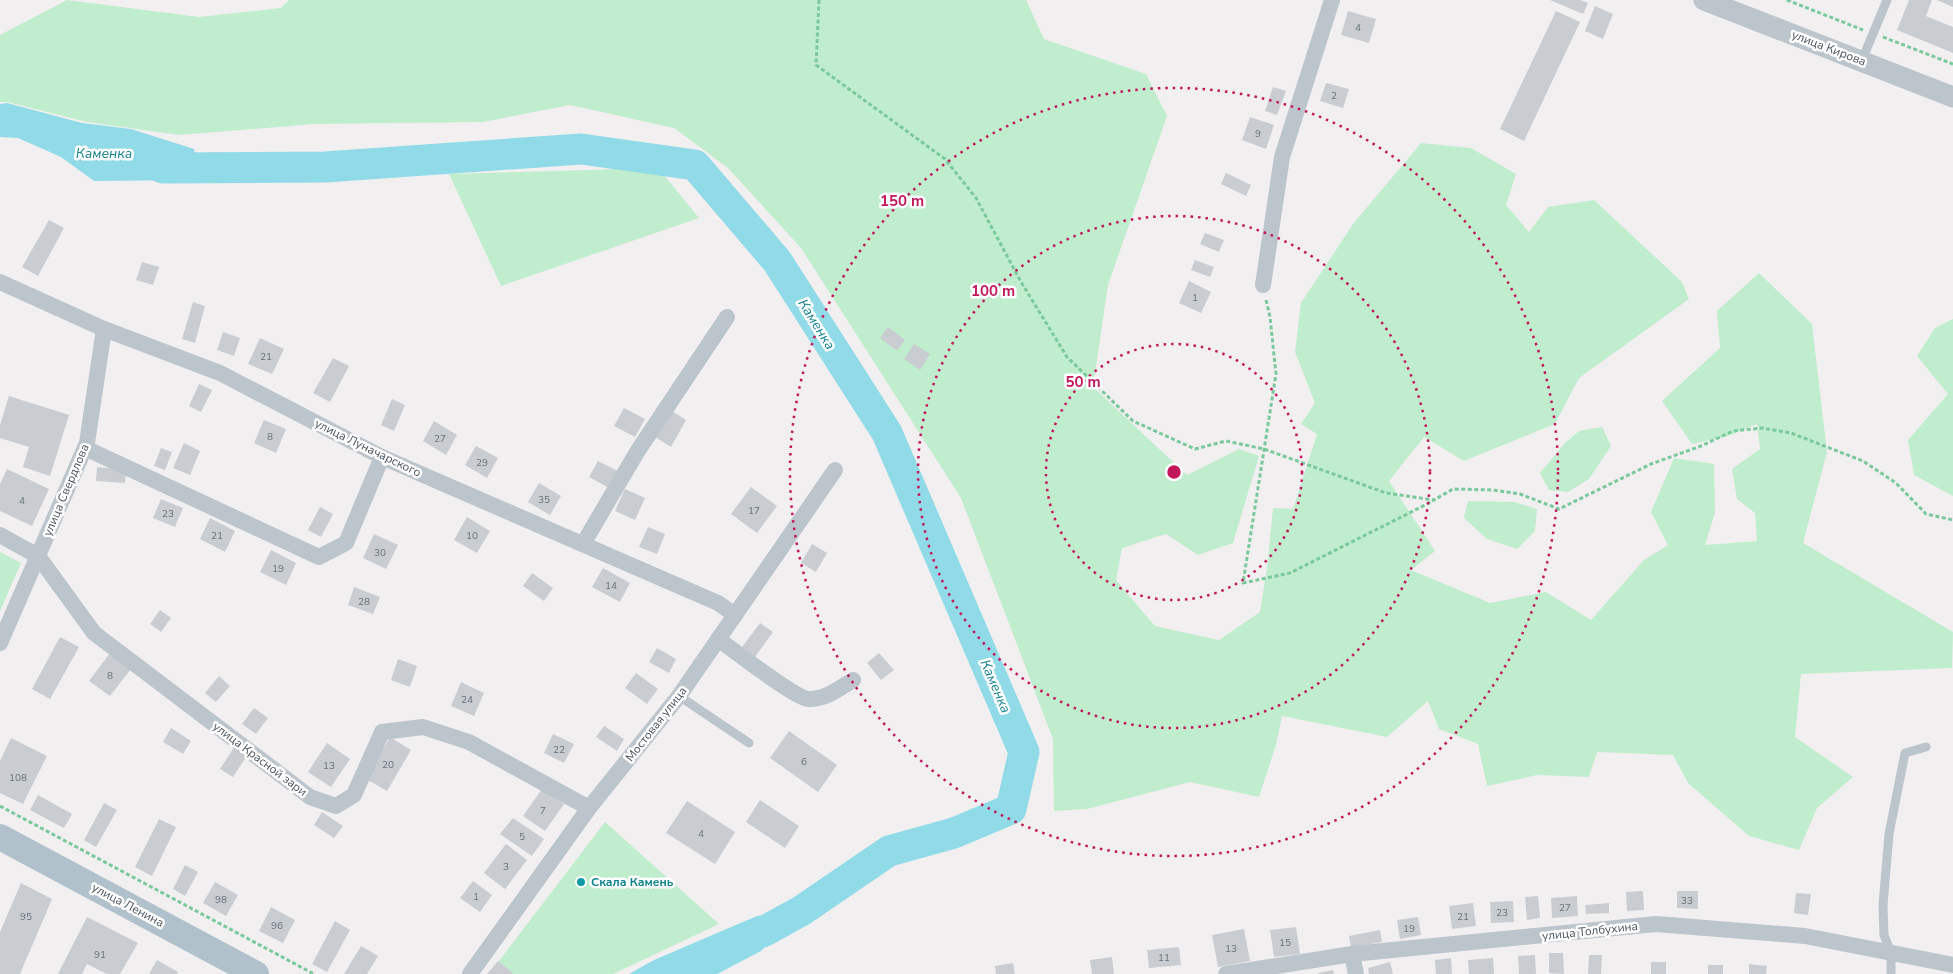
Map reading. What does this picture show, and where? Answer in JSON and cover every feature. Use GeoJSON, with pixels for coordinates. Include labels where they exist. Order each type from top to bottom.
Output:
{"type":"FeatureCollection","features":[{"type":"Feature","properties":{"kind":"main road","name":"улица Ленина"},"geometry":{"type":"LineString","coordinates":[[0,837],[256,974]]}},
{"type":"Feature","properties":{"kind":"street"},"geometry":{"type":"LineString","coordinates":[[1263,285],[1282,157],[1332,0]]}},
{"type":"Feature","properties":{"kind":"street","name":"улица Кирова"},"geometry":{"type":"LineString","coordinates":[[1704,0],[1953,97]]}},
{"type":"Feature","properties":{"kind":"street","name":"улица Луначарского"},"geometry":{"type":"LineString","coordinates":[[0,282],[104,329],[220,373],[382,456],[718,603],[735,616]]}},
{"type":"Feature","properties":{"kind":"street"},"geometry":{"type":"LineString","coordinates":[[583,544],[637,452],[726,317]]}},
{"type":"Feature","properties":{"kind":"street","name":"улица Свердлова"},"geometry":{"type":"LineString","coordinates":[[0,643],[85,448],[104,329]]}},
{"type":"Feature","properties":{"kind":"street"},"geometry":{"type":"LineString","coordinates":[[85,448],[319,556],[346,543],[382,456]]}},
{"type":"Feature","properties":{"kind":"street","name":"Мостовая улица"},"geometry":{"type":"LineString","coordinates":[[470,974],[589,808],[679,696],[835,470]]}},
{"type":"Feature","properties":{"kind":"street","name":"улица Красной зари"},"geometry":{"type":"LineString","coordinates":[[0,535],[38,556],[94,633],[310,797],[336,806],[354,795],[382,732],[423,727],[469,742],[589,808]]}},
{"type":"Feature","properties":{"kind":"street"},"geometry":{"type":"LineString","coordinates":[[718,639],[792,692],[807,699],[831,694],[853,680]]}},
{"type":"Feature","properties":{"kind":"street","name":"улица Толбухина"},"geometry":{"type":"LineString","coordinates":[[1226,974],[1352,954],[1656,924],[1805,936],[1953,965]]}},
{"type":"Feature","properties":{"kind":"street"},"geometry":{"type":"LineString","coordinates":[[1352,954],[1356,974]]}},
{"type":"Feature","properties":{"kind":"lane"},"geometry":{"type":"LineString","coordinates":[[1862,60],[1887,0]]}},
{"type":"Feature","properties":{"kind":"lane"},"geometry":{"type":"LineString","coordinates":[[679,696],[748,742]]}},
{"type":"Feature","properties":{"kind":"lane"},"geometry":{"type":"LineString","coordinates":[[1891,974],[1891,953],[1884,935],[1883,905],[1889,834],[1905,753],[1926,747]]}},
{"type":"Feature","properties":{"kind":"path"},"geometry":{"type":"LineString","coordinates":[[819,0],[816,65],[945,159],[976,198],[1021,282],[1067,357],[1133,421],[1195,450],[1226,441],[1264,449],[1386,493],[1434,500]]}},
{"type":"Feature","properties":{"kind":"path"},"geometry":{"type":"LineString","coordinates":[[1263,285],[1270,317],[1276,374],[1243,582],[1290,573],[1397,521],[1453,489],[1493,490],[1520,494],[1560,509],[1651,464],[1701,446],[1733,431],[1762,428],[1791,433],[1863,461],[1896,483],[1926,514],[1953,520]]}},
{"type":"Feature","properties":{"kind":"path"},"geometry":{"type":"LineString","coordinates":[[0,806],[314,974]]}},
{"type":"Feature","properties":{"kind":"green space"},"geometry":{"type":"Polygon","coordinates":[[[67,0],[199,17],[281,8],[289,0],[1026,0],[1044,39],[1146,74],[1167,116],[1108,285],[1093,387],[1187,475],[1239,449],[1259,456],[1233,543],[1198,555],[1166,534],[1122,548],[1116,580],[1155,626],[1219,640],[1260,612],[1273,508],[1293,509],[1317,434],[1301,424],[1315,403],[1295,352],[1301,303],[1353,224],[1421,143],[1471,148],[1516,174],[1506,205],[1529,232],[1548,207],[1594,200],[1682,282],[1689,299],[1579,378],[1555,424],[1464,461],[1424,437],[1389,481],[1435,551],[1411,570],[1490,603],[1546,592],[1591,620],[1644,560],[1668,545],[1651,512],[1674,458],[1714,464],[1715,512],[1705,545],[1757,541],[1755,513],[1737,499],[1732,469],[1760,449],[1757,424],[1725,437],[1692,444],[1662,401],[1720,348],[1717,311],[1759,273],[1812,324],[1827,452],[1803,543],[1953,632],[1952,668],[1801,674],[1795,737],[1853,777],[1817,808],[1799,850],[1749,836],[1688,783],[1673,755],[1597,752],[1589,777],[1537,775],[1487,786],[1478,744],[1439,729],[1428,701],[1387,737],[1282,716],[1276,745],[1259,797],[1190,782],[1087,809],[1054,811],[1053,739],[961,498],[801,248],[728,168],[674,128],[570,105],[483,122],[315,124],[179,135],[87,122],[7,102],[0,102],[0,35],[67,0]]]}},
{"type":"Feature","properties":{"kind":"green space"},"geometry":{"type":"Polygon","coordinates":[[[658,168],[699,218],[501,286],[449,174],[658,168]]]}},
{"type":"Feature","properties":{"kind":"green space"},"geometry":{"type":"Polygon","coordinates":[[[1953,319],[1953,496],[1914,475],[1908,440],[1948,394],[1917,356],[1935,328],[1953,319]]]}},
{"type":"Feature","properties":{"kind":"green space"},"geometry":{"type":"Polygon","coordinates":[[[1602,427],[1611,446],[1589,479],[1568,492],[1549,490],[1540,473],[1565,443],[1579,431],[1602,427]]]}},
{"type":"Feature","properties":{"kind":"green space"},"geometry":{"type":"Polygon","coordinates":[[[1468,501],[1514,502],[1537,509],[1535,531],[1517,549],[1487,539],[1464,518],[1468,501]]]}},
{"type":"Feature","properties":{"kind":"green space"},"geometry":{"type":"Polygon","coordinates":[[[0,552],[21,563],[0,611],[0,552]]]}},
{"type":"Feature","properties":{"kind":"green space"},"geometry":{"type":"Polygon","coordinates":[[[605,822],[719,924],[613,974],[489,974],[605,822]]]}},
{"type":"Feature","properties":{"kind":"water","name":"Каменка"},"geometry":{"type":"Polygon","coordinates":[[[7,103],[82,123],[131,129],[194,149],[198,168],[193,180],[94,181],[61,157],[18,138],[0,137],[0,104],[7,103]]]}},
{"type":"Feature","properties":{"kind":"water"},"geometry":{"type":"Polygon","coordinates":[[[801,911],[761,951],[717,974],[629,974],[654,960],[757,916],[801,911]]]}},
{"type":"Feature","properties":{"kind":"building"},"geometry":{"type":"Polygon","coordinates":[[[1550,0],[1580,0],[1588,3],[1583,14],[1550,0]]]}},
{"type":"Feature","properties":{"kind":"building"},"geometry":{"type":"Polygon","coordinates":[[[1909,0],[1932,0],[1926,16],[1953,27],[1953,53],[1897,30],[1909,0]]]}},
{"type":"Feature","properties":{"kind":"building"},"geometry":{"type":"Polygon","coordinates":[[[1937,0],[1953,0],[1953,7],[1937,0]]]}},
{"type":"Feature","properties":{"kind":"building"},"geometry":{"type":"Polygon","coordinates":[[[1595,6],[1613,14],[1603,39],[1585,31],[1595,6]]]}},
{"type":"Feature","properties":{"kind":"building"},"geometry":{"type":"Polygon","coordinates":[[[1348,11],[1376,19],[1369,43],[1341,35],[1348,11]]]}},
{"type":"Feature","properties":{"kind":"building"},"geometry":{"type":"Polygon","coordinates":[[[1556,11],[1580,22],[1524,141],[1500,129],[1556,11]]]}},
{"type":"Feature","properties":{"kind":"building"},"geometry":{"type":"Polygon","coordinates":[[[1326,83],[1349,89],[1343,108],[1320,101],[1326,83]]]}},
{"type":"Feature","properties":{"kind":"building"},"geometry":{"type":"Polygon","coordinates":[[[1273,87],[1286,91],[1277,115],[1265,111],[1273,87]]]}},
{"type":"Feature","properties":{"kind":"building"},"geometry":{"type":"Polygon","coordinates":[[[1250,117],[1274,125],[1266,149],[1242,140],[1250,117]]]}},
{"type":"Feature","properties":{"kind":"building"},"geometry":{"type":"Polygon","coordinates":[[[1226,173],[1251,185],[1246,196],[1221,184],[1226,173]]]}},
{"type":"Feature","properties":{"kind":"building"},"geometry":{"type":"Polygon","coordinates":[[[49,220],[64,228],[38,276],[22,267],[49,220]]]}},
{"type":"Feature","properties":{"kind":"building"},"geometry":{"type":"Polygon","coordinates":[[[1205,233],[1224,240],[1219,252],[1200,244],[1205,233]]]}},
{"type":"Feature","properties":{"kind":"building"},"geometry":{"type":"Polygon","coordinates":[[[1195,260],[1214,267],[1210,277],[1191,270],[1195,260]]]}},
{"type":"Feature","properties":{"kind":"building"},"geometry":{"type":"Polygon","coordinates":[[[142,262],[159,267],[153,285],[136,280],[142,262]]]}},
{"type":"Feature","properties":{"kind":"building"},"geometry":{"type":"Polygon","coordinates":[[[1189,281],[1211,292],[1201,313],[1179,303],[1189,281]]]}},
{"type":"Feature","properties":{"kind":"building"},"geometry":{"type":"Polygon","coordinates":[[[193,302],[205,306],[195,343],[182,339],[193,302]]]}},
{"type":"Feature","properties":{"kind":"building"},"geometry":{"type":"Polygon","coordinates":[[[888,327],[905,340],[897,351],[880,338],[888,327]]]}},
{"type":"Feature","properties":{"kind":"building"},"geometry":{"type":"Polygon","coordinates":[[[223,332],[240,338],[234,356],[217,350],[223,332]]]}},
{"type":"Feature","properties":{"kind":"building"},"geometry":{"type":"Polygon","coordinates":[[[260,338],[284,349],[272,374],[248,364],[260,338]]]}},
{"type":"Feature","properties":{"kind":"building"},"geometry":{"type":"Polygon","coordinates":[[[914,344],[930,354],[920,370],[904,359],[914,344]]]}},
{"type":"Feature","properties":{"kind":"building"},"geometry":{"type":"Polygon","coordinates":[[[333,358],[349,366],[330,402],[313,393],[333,358]]]}},
{"type":"Feature","properties":{"kind":"building"},"geometry":{"type":"Polygon","coordinates":[[[199,384],[212,390],[201,412],[189,406],[199,384]]]}},
{"type":"Feature","properties":{"kind":"building"},"geometry":{"type":"Polygon","coordinates":[[[9,396],[69,415],[50,476],[23,467],[29,447],[0,438],[0,425],[9,396]]]}},
{"type":"Feature","properties":{"kind":"building"},"geometry":{"type":"Polygon","coordinates":[[[392,399],[405,405],[394,431],[381,425],[392,399]]]}},
{"type":"Feature","properties":{"kind":"building"},"geometry":{"type":"Polygon","coordinates":[[[624,408],[645,419],[635,437],[614,426],[624,408]]]}},
{"type":"Feature","properties":{"kind":"building"},"geometry":{"type":"Polygon","coordinates":[[[670,410],[686,420],[671,447],[655,437],[670,410]]]}},
{"type":"Feature","properties":{"kind":"building"},"geometry":{"type":"Polygon","coordinates":[[[264,420],[286,429],[276,453],[254,443],[264,420]]]}},
{"type":"Feature","properties":{"kind":"building"},"geometry":{"type":"Polygon","coordinates":[[[434,421],[457,435],[446,455],[423,441],[434,421]]]}},
{"type":"Feature","properties":{"kind":"building"},"geometry":{"type":"Polygon","coordinates":[[[184,443],[200,451],[190,475],[173,468],[184,443]]]}},
{"type":"Feature","properties":{"kind":"building"},"geometry":{"type":"Polygon","coordinates":[[[476,446],[498,458],[487,478],[465,465],[476,446]]]}},
{"type":"Feature","properties":{"kind":"building"},"geometry":{"type":"Polygon","coordinates":[[[161,448],[172,452],[165,470],[154,466],[161,448]]]}},
{"type":"Feature","properties":{"kind":"building"},"geometry":{"type":"Polygon","coordinates":[[[598,461],[618,471],[609,488],[589,477],[598,461]]]}},
{"type":"Feature","properties":{"kind":"building"},"geometry":{"type":"Polygon","coordinates":[[[97,467],[126,470],[125,483],[96,481],[97,467]]]}},
{"type":"Feature","properties":{"kind":"building"},"geometry":{"type":"Polygon","coordinates":[[[7,469],[49,489],[32,526],[0,511],[0,484],[7,469]]]}},
{"type":"Feature","properties":{"kind":"building"},"geometry":{"type":"Polygon","coordinates":[[[539,483],[561,496],[550,515],[528,502],[539,483]]]}},
{"type":"Feature","properties":{"kind":"building"},"geometry":{"type":"Polygon","coordinates":[[[751,487],[777,506],[757,533],[731,514],[751,487]]]}},
{"type":"Feature","properties":{"kind":"building"},"geometry":{"type":"Polygon","coordinates":[[[625,489],[645,498],[635,520],[615,511],[625,489]]]}},
{"type":"Feature","properties":{"kind":"building"},"geometry":{"type":"Polygon","coordinates":[[[161,499],[183,508],[175,527],[153,518],[161,499]]]}},
{"type":"Feature","properties":{"kind":"building"},"geometry":{"type":"Polygon","coordinates":[[[320,507],[333,514],[321,537],[308,530],[320,507]]]}},
{"type":"Feature","properties":{"kind":"building"},"geometry":{"type":"Polygon","coordinates":[[[467,517],[490,531],[477,553],[454,540],[467,517]]]}},
{"type":"Feature","properties":{"kind":"building"},"geometry":{"type":"Polygon","coordinates":[[[210,518],[235,531],[225,552],[200,539],[210,518]]]}},
{"type":"Feature","properties":{"kind":"building"},"geometry":{"type":"Polygon","coordinates":[[[648,527],[665,534],[657,554],[639,547],[648,527]]]}},
{"type":"Feature","properties":{"kind":"building"},"geometry":{"type":"Polygon","coordinates":[[[374,534],[398,545],[386,569],[363,558],[374,534]]]}},
{"type":"Feature","properties":{"kind":"building"},"geometry":{"type":"Polygon","coordinates":[[[812,544],[827,553],[816,572],[801,563],[812,544]]]}},
{"type":"Feature","properties":{"kind":"building"},"geometry":{"type":"Polygon","coordinates":[[[271,550],[296,563],[286,585],[260,572],[271,550]]]}},
{"type":"Feature","properties":{"kind":"building"},"geometry":{"type":"Polygon","coordinates":[[[603,568],[630,583],[620,602],[592,587],[603,568]]]}},
{"type":"Feature","properties":{"kind":"building"},"geometry":{"type":"Polygon","coordinates":[[[532,573],[553,588],[544,601],[523,586],[532,573]]]}},
{"type":"Feature","properties":{"kind":"building"},"geometry":{"type":"Polygon","coordinates":[[[354,587],[380,597],[373,614],[348,605],[354,587]]]}},
{"type":"Feature","properties":{"kind":"building"},"geometry":{"type":"Polygon","coordinates":[[[160,610],[171,618],[161,632],[150,624],[160,610]]]}},
{"type":"Feature","properties":{"kind":"building"},"geometry":{"type":"Polygon","coordinates":[[[760,623],[773,632],[755,657],[742,647],[760,623]]]}},
{"type":"Feature","properties":{"kind":"building"},"geometry":{"type":"Polygon","coordinates":[[[60,637],[79,647],[50,699],[32,689],[60,637]]]}},
{"type":"Feature","properties":{"kind":"building"},"geometry":{"type":"Polygon","coordinates":[[[657,648],[676,659],[669,673],[649,662],[657,648]]]}},
{"type":"Feature","properties":{"kind":"building"},"geometry":{"type":"Polygon","coordinates":[[[110,653],[131,669],[110,696],[89,681],[110,653]]]}},
{"type":"Feature","properties":{"kind":"building"},"geometry":{"type":"Polygon","coordinates":[[[879,653],[894,670],[881,680],[867,663],[879,653]]]}},
{"type":"Feature","properties":{"kind":"building"},"geometry":{"type":"Polygon","coordinates":[[[398,659],[417,666],[410,687],[391,680],[398,659]]]}},
{"type":"Feature","properties":{"kind":"building"},"geometry":{"type":"Polygon","coordinates":[[[636,673],[658,689],[647,704],[625,688],[636,673]]]}},
{"type":"Feature","properties":{"kind":"building"},"geometry":{"type":"Polygon","coordinates":[[[219,676],[230,686],[216,702],[205,693],[219,676]]]}},
{"type":"Feature","properties":{"kind":"building"},"geometry":{"type":"Polygon","coordinates":[[[461,682],[484,693],[474,716],[451,706],[461,682]]]}},
{"type":"Feature","properties":{"kind":"building"},"geometry":{"type":"Polygon","coordinates":[[[254,708],[268,718],[256,734],[242,724],[254,708]]]}},
{"type":"Feature","properties":{"kind":"building"},"geometry":{"type":"Polygon","coordinates":[[[604,726],[624,739],[617,751],[596,737],[604,726]]]}},
{"type":"Feature","properties":{"kind":"building"},"geometry":{"type":"Polygon","coordinates":[[[171,728],[191,741],[183,754],[163,742],[171,728]]]}},
{"type":"Feature","properties":{"kind":"building"},"geometry":{"type":"Polygon","coordinates":[[[789,731],[837,765],[818,792],[770,758],[789,731]]]}},
{"type":"Feature","properties":{"kind":"building"},"geometry":{"type":"Polygon","coordinates":[[[553,734],[574,744],[564,763],[544,753],[553,734]]]}},
{"type":"Feature","properties":{"kind":"building"},"geometry":{"type":"Polygon","coordinates":[[[390,737],[411,750],[387,791],[366,779],[390,737]]]}},
{"type":"Feature","properties":{"kind":"building"},"geometry":{"type":"Polygon","coordinates":[[[11,738],[47,756],[23,804],[0,793],[0,761],[11,738]]]}},
{"type":"Feature","properties":{"kind":"building"},"geometry":{"type":"Polygon","coordinates":[[[327,743],[350,759],[331,787],[308,772],[327,743]]]}},
{"type":"Feature","properties":{"kind":"building"},"geometry":{"type":"Polygon","coordinates":[[[235,746],[248,754],[233,777],[220,769],[235,746]]]}},
{"type":"Feature","properties":{"kind":"building"},"geometry":{"type":"Polygon","coordinates":[[[542,789],[564,804],[545,831],[523,816],[542,789]]]}},
{"type":"Feature","properties":{"kind":"building"},"geometry":{"type":"Polygon","coordinates":[[[38,795],[72,814],[64,828],[30,810],[38,795]]]}},
{"type":"Feature","properties":{"kind":"building"},"geometry":{"type":"Polygon","coordinates":[[[760,800],[799,826],[785,848],[746,822],[760,800]]]}},
{"type":"Feature","properties":{"kind":"building"},"geometry":{"type":"Polygon","coordinates":[[[687,801],[735,832],[715,864],[666,833],[687,801]]]}},
{"type":"Feature","properties":{"kind":"building"},"geometry":{"type":"Polygon","coordinates":[[[104,803],[117,810],[96,847],[84,840],[104,803]]]}},
{"type":"Feature","properties":{"kind":"building"},"geometry":{"type":"Polygon","coordinates":[[[322,812],[343,826],[334,838],[314,825],[322,812]]]}},
{"type":"Feature","properties":{"kind":"building"},"geometry":{"type":"Polygon","coordinates":[[[513,818],[544,839],[532,856],[500,834],[513,818]]]}},
{"type":"Feature","properties":{"kind":"building"},"geometry":{"type":"Polygon","coordinates":[[[159,819],[176,827],[152,876],[135,867],[159,819]]]}},
{"type":"Feature","properties":{"kind":"building"},"geometry":{"type":"Polygon","coordinates":[[[506,844],[527,860],[505,889],[484,873],[506,844]]]}},
{"type":"Feature","properties":{"kind":"building"},"geometry":{"type":"Polygon","coordinates":[[[185,865],[198,872],[185,896],[173,889],[185,865]]]}},
{"type":"Feature","properties":{"kind":"building"},"geometry":{"type":"Polygon","coordinates":[[[473,881],[492,895],[480,912],[460,898],[473,881]]]}},
{"type":"Feature","properties":{"kind":"building"},"geometry":{"type":"Polygon","coordinates":[[[215,882],[238,895],[226,916],[203,903],[215,882]]]}},
{"type":"Feature","properties":{"kind":"building"},"geometry":{"type":"Polygon","coordinates":[[[21,883],[52,899],[20,974],[0,974],[0,932],[21,883]]]}},
{"type":"Feature","properties":{"kind":"building"},"geometry":{"type":"Polygon","coordinates":[[[1643,891],[1644,910],[1627,911],[1626,892],[1643,891]]]}},
{"type":"Feature","properties":{"kind":"building"},"geometry":{"type":"Polygon","coordinates":[[[1677,891],[1698,891],[1698,909],[1677,908],[1677,891]]]}},
{"type":"Feature","properties":{"kind":"building"},"geometry":{"type":"Polygon","coordinates":[[[1796,893],[1811,894],[1808,915],[1794,913],[1796,893]]]}},
{"type":"Feature","properties":{"kind":"building"},"geometry":{"type":"Polygon","coordinates":[[[1538,896],[1540,918],[1527,920],[1525,897],[1538,896]]]}},
{"type":"Feature","properties":{"kind":"building"},"geometry":{"type":"Polygon","coordinates":[[[1577,896],[1578,916],[1552,918],[1551,898],[1577,896]]]}},
{"type":"Feature","properties":{"kind":"building"},"geometry":{"type":"Polygon","coordinates":[[[1513,901],[1514,922],[1491,923],[1490,902],[1513,901]]]}},
{"type":"Feature","properties":{"kind":"building"},"geometry":{"type":"Polygon","coordinates":[[[1473,903],[1476,926],[1452,929],[1449,906],[1473,903]]]}},
{"type":"Feature","properties":{"kind":"building"},"geometry":{"type":"Polygon","coordinates":[[[1609,903],[1609,913],[1586,914],[1585,905],[1609,903]]]}},
{"type":"Feature","properties":{"kind":"building"},"geometry":{"type":"Polygon","coordinates":[[[271,907],[295,920],[283,943],[259,931],[271,907]]]}},
{"type":"Feature","properties":{"kind":"building"},"geometry":{"type":"Polygon","coordinates":[[[87,917],[138,943],[120,974],[107,974],[87,964],[82,974],[58,974],[87,917]]]}},
{"type":"Feature","properties":{"kind":"building"},"geometry":{"type":"Polygon","coordinates":[[[1418,917],[1421,935],[1400,939],[1397,920],[1418,917]]]}},
{"type":"Feature","properties":{"kind":"building"},"geometry":{"type":"Polygon","coordinates":[[[335,921],[350,930],[327,972],[312,964],[335,921]]]}},
{"type":"Feature","properties":{"kind":"building"},"geometry":{"type":"Polygon","coordinates":[[[1296,927],[1300,954],[1274,957],[1270,930],[1296,927]]]}},
{"type":"Feature","properties":{"kind":"building"},"geometry":{"type":"Polygon","coordinates":[[[1244,929],[1250,961],[1218,967],[1212,935],[1244,929]]]}},
{"type":"Feature","properties":{"kind":"building"},"geometry":{"type":"Polygon","coordinates":[[[1380,930],[1382,942],[1351,947],[1349,936],[1380,930]]]}},
{"type":"Feature","properties":{"kind":"building"},"geometry":{"type":"Polygon","coordinates":[[[361,946],[378,956],[367,974],[344,974],[361,946]]]}},
{"type":"Feature","properties":{"kind":"building"},"geometry":{"type":"Polygon","coordinates":[[[1179,947],[1181,965],[1149,968],[1147,950],[1179,947]]]}},
{"type":"Feature","properties":{"kind":"building"},"geometry":{"type":"Polygon","coordinates":[[[1549,953],[1563,953],[1564,974],[1549,973],[1549,953]]]}},
{"type":"Feature","properties":{"kind":"building"},"geometry":{"type":"Polygon","coordinates":[[[1535,955],[1536,974],[1519,974],[1518,956],[1535,955]]]}},
{"type":"Feature","properties":{"kind":"building"},"geometry":{"type":"Polygon","coordinates":[[[1589,955],[1602,955],[1601,974],[1588,974],[1589,955]]]}},
{"type":"Feature","properties":{"kind":"building"},"geometry":{"type":"Polygon","coordinates":[[[1112,957],[1114,974],[1092,974],[1090,960],[1112,957]]]}},
{"type":"Feature","properties":{"kind":"building"},"geometry":{"type":"Polygon","coordinates":[[[1451,958],[1452,974],[1436,974],[1435,960],[1451,958]]]}},
{"type":"Feature","properties":{"kind":"building"},"geometry":{"type":"Polygon","coordinates":[[[1493,958],[1494,974],[1469,974],[1468,960],[1493,958]]]}},
{"type":"Feature","properties":{"kind":"building"},"geometry":{"type":"Polygon","coordinates":[[[157,960],[178,972],[177,974],[149,974],[157,960]]]}},
{"type":"Feature","properties":{"kind":"building"},"geometry":{"type":"Polygon","coordinates":[[[498,961],[513,973],[487,974],[498,961]]]}},
{"type":"Feature","properties":{"kind":"building"},"geometry":{"type":"Polygon","coordinates":[[[1390,962],[1393,974],[1369,974],[1368,968],[1390,962]]]}},
{"type":"Feature","properties":{"kind":"building"},"geometry":{"type":"Polygon","coordinates":[[[1651,962],[1666,962],[1666,974],[1651,974],[1651,962]]]}},
{"type":"Feature","properties":{"kind":"building"},"geometry":{"type":"Polygon","coordinates":[[[1013,963],[1015,974],[996,974],[995,966],[1013,963]]]}},
{"type":"Feature","properties":{"kind":"building"},"geometry":{"type":"Polygon","coordinates":[[[1749,964],[1767,966],[1766,974],[1749,974],[1749,964]]]}},
{"type":"Feature","properties":{"kind":"building"},"geometry":{"type":"Polygon","coordinates":[[[1708,965],[1723,965],[1723,974],[1708,974],[1708,965]]]}},
{"type":"Feature","properties":{"kind":"building"},"geometry":{"type":"Polygon","coordinates":[[[1333,970],[1334,974],[1318,974],[1318,973],[1333,970]]]}},
{"type":"Feature","properties":{"kind":"waterway","name":"Каменка"},"geometry":{"type":"LineString","coordinates":[[156,165],[163,168],[325,167],[581,149],[695,165],[777,261],[887,433],[1024,752],[1011,809],[954,833],[889,851],[801,911],[763,932]]}},
{"type":"Feature","properties":{"kind":"place","name":"Скала Камень"},"geometry":{"type":"Point","coordinates":[581,882]}}]}
